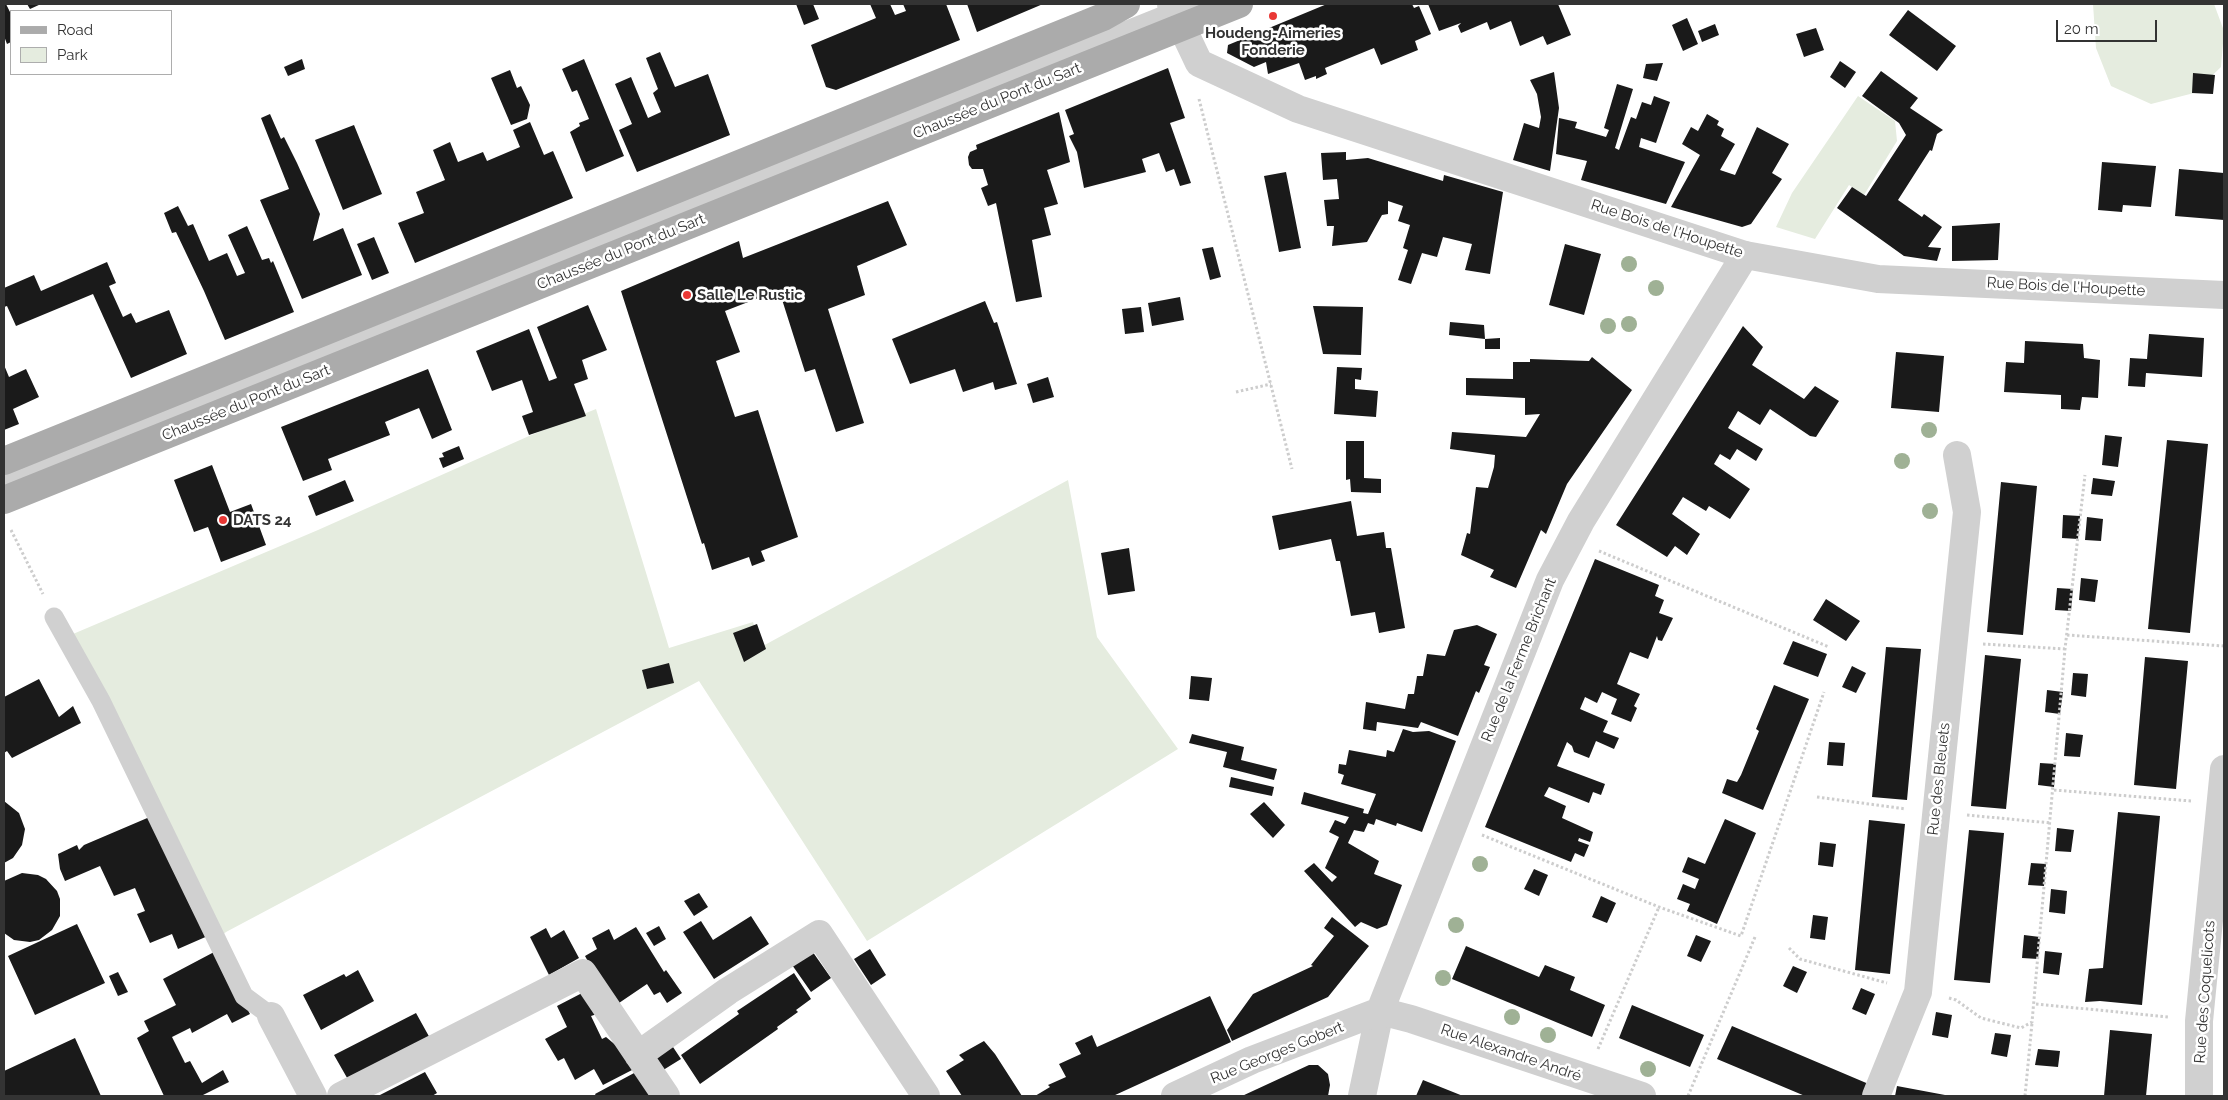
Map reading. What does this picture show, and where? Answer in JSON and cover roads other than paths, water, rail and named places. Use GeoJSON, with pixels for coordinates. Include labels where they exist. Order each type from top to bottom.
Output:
{"type":"FeatureCollection","features":[{"type":"Feature","properties":{"kind":"main road"},"geometry":{"type":"LineString","coordinates":[[4,461],[969,72],[1103,17],[1126,4]]}},
{"type":"Feature","properties":{"kind":"main road","name":"Chaussée du Pont du Sart"},"geometry":{"type":"LineString","coordinates":[[6,512],[1179,11],[1239,4]]}},
{"type":"Feature","properties":{"kind":"street","name":"Rue Bois de l'Houpette"},"geometry":{"type":"LineString","coordinates":[[1179,11],[1199,64],[1298,109],[1745,255],[1878,279],[2224,295]]}},
{"type":"Feature","properties":{"kind":"street","name":"Rue de la Ferme Brichant"},"geometry":{"type":"LineString","coordinates":[[1362,1096],[1380,1011],[1550,580],[1571,540],[1745,255]]}},
{"type":"Feature","properties":{"kind":"street","name":"Rue des Bleuets"},"geometry":{"type":"LineString","coordinates":[[1876,1096],[1918,992],[1967,512],[1957,455]]}},
{"type":"Feature","properties":{"kind":"street","name":"Rue des Coquelicots"},"geometry":{"type":"LineString","coordinates":[[2199,1096],[2200,1021],[2217,921],[2224,769]]}},
{"type":"Feature","properties":{"kind":"street"},"geometry":{"type":"LineString","coordinates":[[638,1055],[728,991],[819,934],[926,1096]]}},
{"type":"Feature","properties":{"kind":"street"},"geometry":{"type":"LineString","coordinates":[[341,1096],[583,973],[666,1096]]}},
{"type":"Feature","properties":{"kind":"street","name":"Rue Alexandre André"},"geometry":{"type":"LineString","coordinates":[[1380,1011],[1411,1019],[1642,1096]]}},
{"type":"Feature","properties":{"kind":"street","name":"Rue Georges Gobert"},"geometry":{"type":"LineString","coordinates":[[1175,1096],[1252,1060],[1380,1011]]}},
{"type":"Feature","properties":{"kind":"street"},"geometry":{"type":"LineString","coordinates":[[271,1016],[313,1096]]}},
{"type":"Feature","properties":{"kind":"lane"},"geometry":{"type":"LineString","coordinates":[[4,481],[832,147],[1179,11]]}},
{"type":"Feature","properties":{"kind":"lane"},"geometry":{"type":"LineString","coordinates":[[54,617],[101,701],[244,996],[271,1016]]}},
{"type":"Feature","properties":{"kind":"place","name":"Houdeng-Aimeries Fonderie"},"geometry":{"type":"Point","coordinates":[1273,16]}},
{"type":"Feature","properties":{"kind":"place","name":"Salle Le Rustic"},"geometry":{"type":"Point","coordinates":[687,295]}},
{"type":"Feature","properties":{"kind":"place","name":"DATS 24"},"geometry":{"type":"Point","coordinates":[223,520]}}]}
